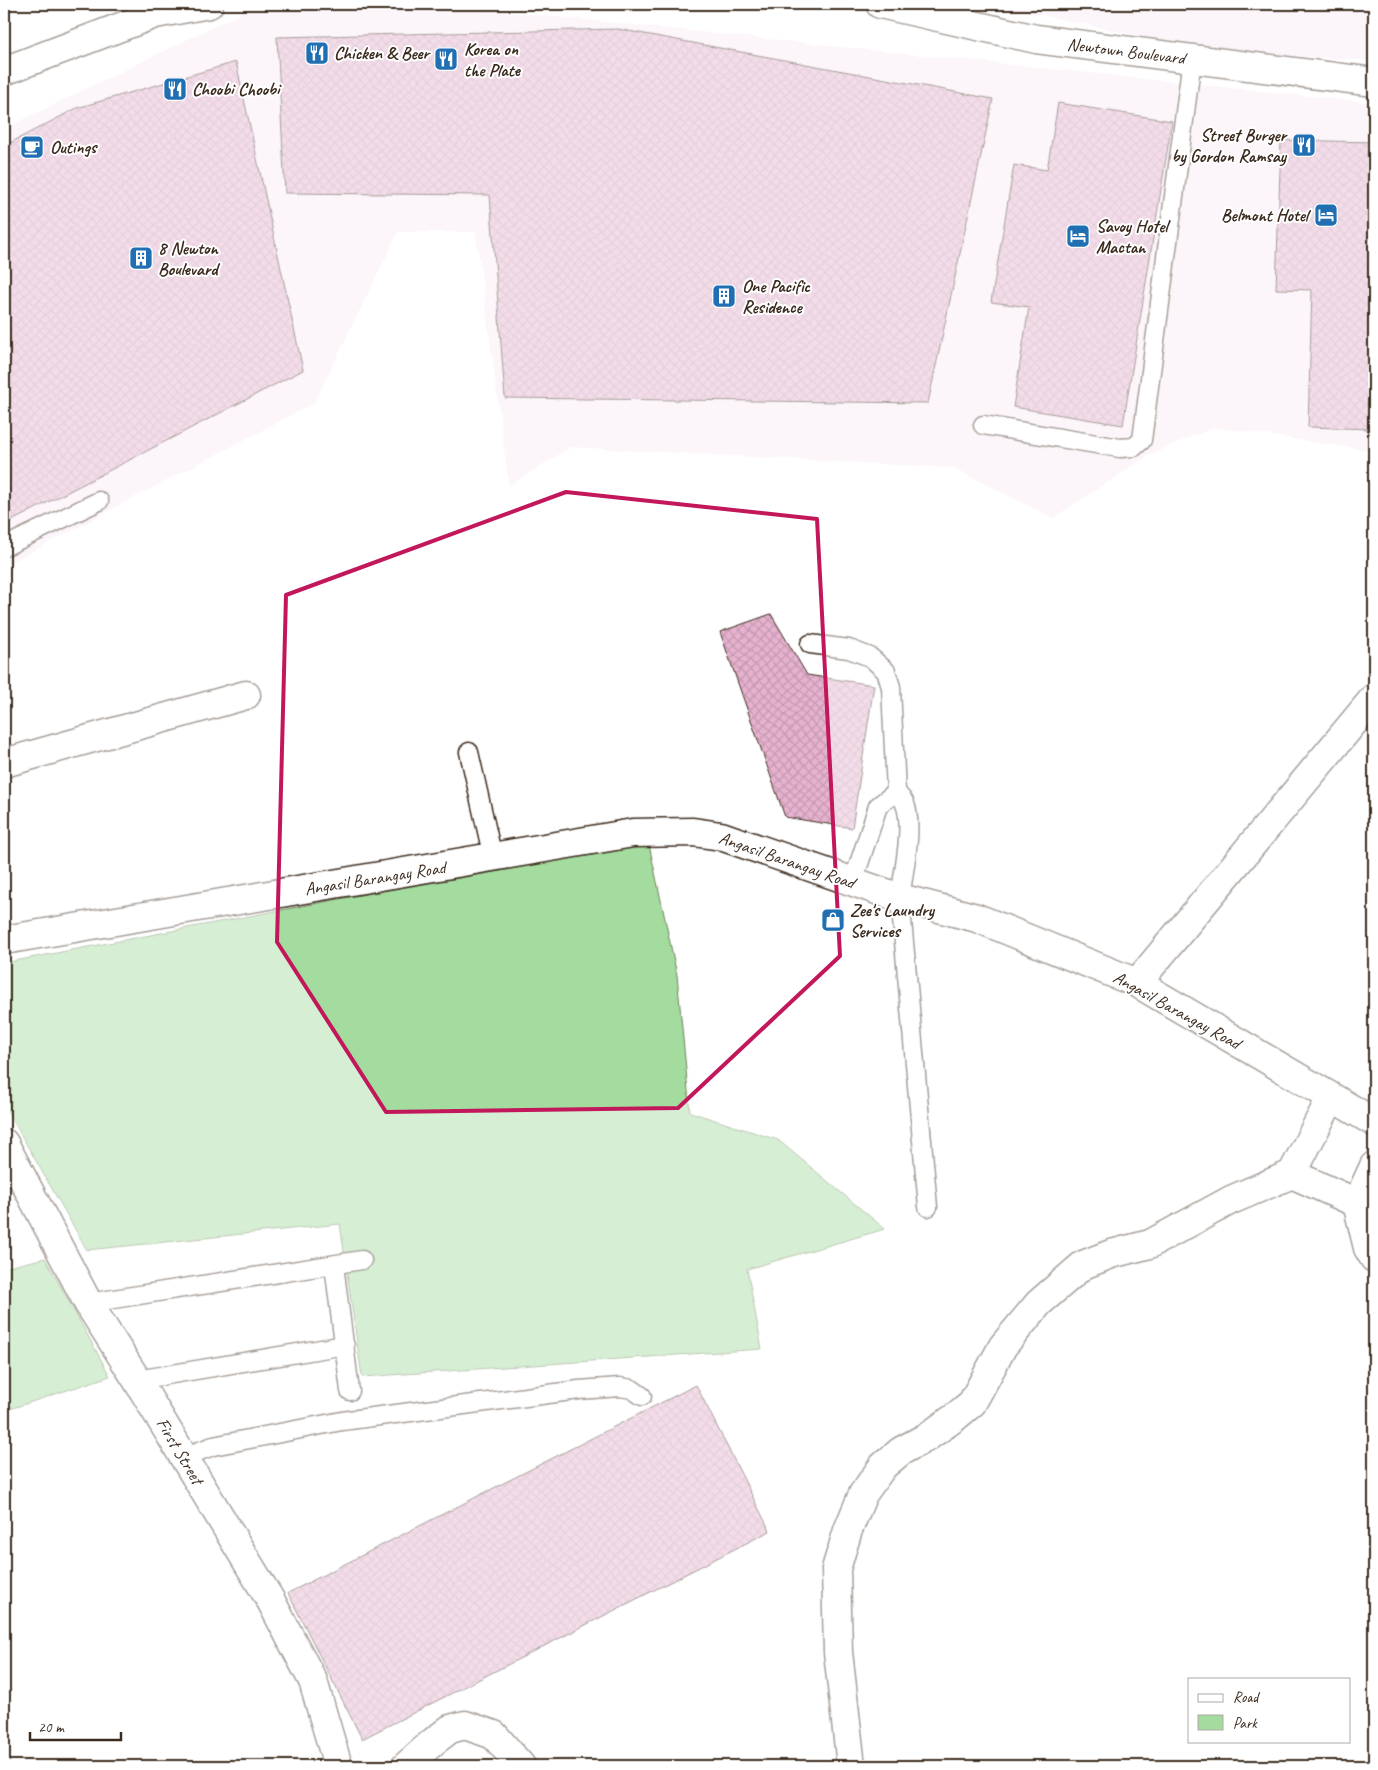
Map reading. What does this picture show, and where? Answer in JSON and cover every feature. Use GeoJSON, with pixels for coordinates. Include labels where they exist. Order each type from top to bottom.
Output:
{"type":"FeatureCollection","features":[{"type":"Feature","properties":{"kind":"street"},"geometry":{"type":"LineString","coordinates":[[4,72],[155,14],[209,4]]}},
{"type":"Feature","properties":{"kind":"street","name":"Newtown Boulevard"},"geometry":{"type":"LineString","coordinates":[[880,4],[1036,39],[1374,82]]}},
{"type":"Feature","properties":{"kind":"street"},"geometry":{"type":"LineString","coordinates":[[4,763],[246,695]]}},
{"type":"Feature","properties":{"kind":"street"},"geometry":{"type":"LineString","coordinates":[[1137,983],[1374,698]]}},
{"type":"Feature","properties":{"kind":"street","name":"Angasil Barangay Road"},"geometry":{"type":"LineString","coordinates":[[4,940],[633,834],[693,832],[721,836],[900,898],[977,918],[1137,983],[1374,1122]]}},
{"type":"Feature","properties":{"kind":"street"},"geometry":{"type":"LineString","coordinates":[[851,1766],[838,1652],[836,1569],[848,1530],[863,1494],[883,1466],[902,1451],[927,1437],[954,1418],[972,1403],[1003,1346],[1039,1303],[1083,1265],[1111,1254],[1150,1244],[1232,1200],[1292,1174],[1331,1098]]}},
{"type":"Feature","properties":{"kind":"street","name":"First Street"},"geometry":{"type":"LineString","coordinates":[[4,1143],[88,1303],[271,1601],[313,1681],[338,1766]]}},
{"type":"Feature","properties":{"kind":"street"},"geometry":{"type":"LineString","coordinates":[[1374,1166],[1357,1203],[1368,1248],[1374,1258]]}},
{"type":"Feature","properties":{"kind":"street"},"geometry":{"type":"LineString","coordinates":[[1292,1174],[1357,1203]]}},
{"type":"Feature","properties":{"kind":"street"},"geometry":{"type":"LineString","coordinates":[[406,1766],[432,1742],[450,1729],[465,1725],[494,1735],[521,1766]]}},
{"type":"Feature","properties":{"kind":"lane"},"geometry":{"type":"LineString","coordinates":[[983,425],[1120,448],[1134,447],[1142,440],[1192,59]]}},
{"type":"Feature","properties":{"kind":"lane"},"geometry":{"type":"LineString","coordinates":[[4,547],[99,501]]}},
{"type":"Feature","properties":{"kind":"lane"},"geometry":{"type":"LineString","coordinates":[[810,644],[849,649],[870,657],[886,671],[891,687],[896,792],[905,803],[908,819],[900,898],[928,1207]]}},
{"type":"Feature","properties":{"kind":"lane"},"geometry":{"type":"LineString","coordinates":[[469,752],[493,858]]}},
{"type":"Feature","properties":{"kind":"lane"},"geometry":{"type":"LineString","coordinates":[[853,882],[878,806],[896,792]]}},
{"type":"Feature","properties":{"kind":"lane"},"geometry":{"type":"LineString","coordinates":[[88,1303],[362,1260]]}},
{"type":"Feature","properties":{"kind":"lane"},"geometry":{"type":"LineString","coordinates":[[334,1265],[350,1391]]}},
{"type":"Feature","properties":{"kind":"lane"},"geometry":{"type":"LineString","coordinates":[[137,1380],[345,1345]]}},
{"type":"Feature","properties":{"kind":"lane"},"geometry":{"type":"LineString","coordinates":[[184,1457],[212,1446],[342,1421],[620,1386],[632,1389],[642,1396]]}},
{"type":"Feature","properties":{"kind":"highlighted area"},"geometry":{"type":"Polygon","coordinates":[[[566,492],[817,519],[840,956],[678,1108],[386,1112],[277,942],[286,595],[566,492]]]}},
{"type":"Feature","properties":{"kind":"shaded area"},"geometry":{"type":"Polygon","coordinates":[[[989,4],[1374,4],[1374,61],[1209,50],[989,4]]]}},
{"type":"Feature","properties":{"kind":"shaded area"},"geometry":{"type":"Polygon","coordinates":[[[452,6],[1374,103],[1374,451],[1214,427],[1149,455],[1053,518],[954,468],[571,447],[509,485],[476,232],[398,232],[314,403],[4,566],[4,129],[246,11],[452,6]]]}},
{"type":"Feature","properties":{"kind":"green space"},"geometry":{"type":"Polygon","coordinates":[[[648,840],[677,975],[690,1112],[778,1140],[885,1229],[747,1269],[762,1349],[362,1377],[340,1224],[87,1250],[4,1105],[4,963],[648,840]]]}},
{"type":"Feature","properties":{"kind":"green space"},"geometry":{"type":"Polygon","coordinates":[[[45,1258],[110,1376],[4,1411],[4,1268],[45,1258]]]}},
{"type":"Feature","properties":{"kind":"building","name":"One Pacific Residence"},"geometry":{"type":"Polygon","coordinates":[[[618,29],[993,99],[928,403],[505,398],[490,195],[285,193],[277,37],[618,29]]]}},
{"type":"Feature","properties":{"kind":"building","name":"8 Newton Boulevard"},"geometry":{"type":"Polygon","coordinates":[[[236,62],[303,370],[4,525],[4,146],[77,108],[236,62]]]}},
{"type":"Feature","properties":{"kind":"building","name":"Savoy Hotel Mactan"},"geometry":{"type":"Polygon","coordinates":[[[1058,103],[1172,121],[1123,425],[1013,407],[1029,307],[991,302],[1014,165],[1047,170],[1058,103]]]}},
{"type":"Feature","properties":{"kind":"building","name":"Belmont Hotel"},"geometry":{"type":"Polygon","coordinates":[[[1281,140],[1374,142],[1374,429],[1308,427],[1312,290],[1276,289],[1281,140]]]}},
{"type":"Feature","properties":{"kind":"building"},"geometry":{"type":"Polygon","coordinates":[[[771,614],[807,675],[874,685],[852,828],[785,817],[720,632],[771,614]]]}},
{"type":"Feature","properties":{"kind":"building"},"geometry":{"type":"Polygon","coordinates":[[[696,1385],[770,1531],[362,1739],[288,1593],[696,1385]]]}},
{"type":"Feature","properties":{"kind":"place","name":"Chicken & Beer"},"geometry":{"type":"Point","coordinates":[317,53]}},
{"type":"Feature","properties":{"kind":"place","name":"Korea on the Plate"},"geometry":{"type":"Point","coordinates":[446,59]}},
{"type":"Feature","properties":{"kind":"place","name":"Choobi Choobi"},"geometry":{"type":"Point","coordinates":[175,89]}},
{"type":"Feature","properties":{"kind":"place","name":"Street Burger by Gordon Ramsay"},"geometry":{"type":"Point","coordinates":[1304,145]}},
{"type":"Feature","properties":{"kind":"place","name":"Outings"},"geometry":{"type":"Point","coordinates":[32,147]}},
{"type":"Feature","properties":{"kind":"place","name":"Belmont Hotel"},"geometry":{"type":"Point","coordinates":[1326,215]}},
{"type":"Feature","properties":{"kind":"place","name":"Savoy Hotel Mactan"},"geometry":{"type":"Point","coordinates":[1078,236]}},
{"type":"Feature","properties":{"kind":"place","name":"8 Newton Boulevard"},"geometry":{"type":"Point","coordinates":[141,258]}},
{"type":"Feature","properties":{"kind":"place","name":"One Pacific Residence"},"geometry":{"type":"Point","coordinates":[724,296]}},
{"type":"Feature","properties":{"kind":"place","name":"Zee's Laundry Services"},"geometry":{"type":"Point","coordinates":[833,920]}}]}
